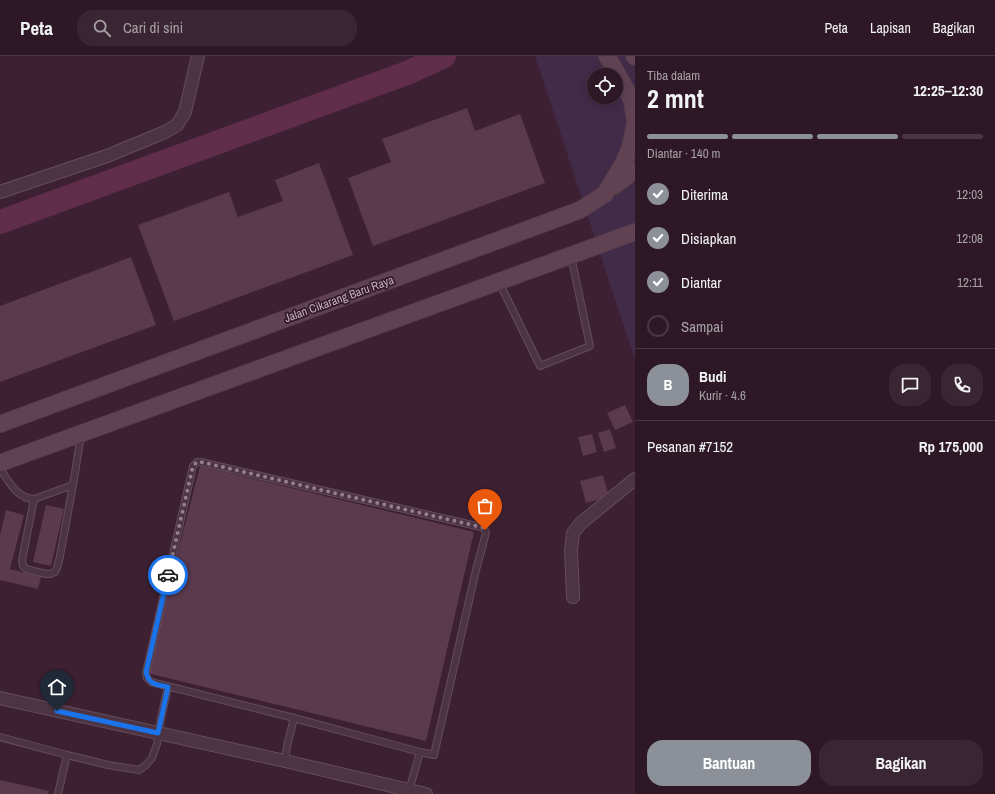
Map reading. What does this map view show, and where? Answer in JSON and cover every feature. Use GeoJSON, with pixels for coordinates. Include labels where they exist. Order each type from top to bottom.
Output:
{"type":"FeatureCollection","features":[{"type":"Feature","properties":{"kind":"main road"},"geometry":{"type":"LineString","coordinates":[[608,56],[632,100],[635,121]]}},
{"type":"Feature","properties":{"kind":"main road","name":"Jalan Cikarang Baru Raya"},"geometry":{"type":"LineString","coordinates":[[0,424],[580,210],[605,194],[623,164],[630,148],[635,125]]}},
{"type":"Feature","properties":{"kind":"main road"},"geometry":{"type":"LineString","coordinates":[[605,194],[635,170]]}},
{"type":"Feature","properties":{"kind":"main road"},"geometry":{"type":"LineString","coordinates":[[0,463],[635,232]]}},
{"type":"Feature","properties":{"kind":"street"},"geometry":{"type":"LineString","coordinates":[[0,192],[108,156],[165,132],[177,125],[185,112],[198,56]]}},
{"type":"Feature","properties":{"kind":"street"},"geometry":{"type":"LineString","coordinates":[[573,597],[571,550],[573,533],[581,523],[635,479]]}},
{"type":"Feature","properties":{"kind":"street"},"geometry":{"type":"LineString","coordinates":[[0,698],[285,761],[409,792],[426,794]]}},
{"type":"Feature","properties":{"kind":"lane"},"geometry":{"type":"LineString","coordinates":[[499,282],[540,366],[590,346],[571,256]]}},
{"type":"Feature","properties":{"kind":"lane"},"geometry":{"type":"LineString","coordinates":[[34,499],[22,560],[23,566],[26,570],[50,574],[55,572],[57,568],[81,434]]}},
{"type":"Feature","properties":{"kind":"lane"},"geometry":{"type":"LineString","coordinates":[[197,462],[484,528],[486,533],[476,570],[434,755],[168,687],[151,682],[147,678],[146,672],[193,466],[197,462]]}},
{"type":"Feature","properties":{"kind":"lane"},"geometry":{"type":"LineString","coordinates":[[0,469],[16,492],[29,499],[34,499],[73,485]]}},
{"type":"Feature","properties":{"kind":"lane"},"geometry":{"type":"LineString","coordinates":[[0,737],[108,765],[139,770],[152,758],[157,744],[168,687]]}},
{"type":"Feature","properties":{"kind":"lane"},"geometry":{"type":"LineString","coordinates":[[285,761],[294,718]]}},
{"type":"Feature","properties":{"kind":"lane"},"geometry":{"type":"LineString","coordinates":[[409,792],[420,752]]}},
{"type":"Feature","properties":{"kind":"lane"},"geometry":{"type":"LineString","coordinates":[[58,794],[67,755]]}},
{"type":"Feature","properties":{"kind":"shaded area"},"geometry":{"type":"Polygon","coordinates":[[[535,56],[635,56],[635,360],[535,56]]]}},
{"type":"Feature","properties":{"kind":"building"},"geometry":{"type":"Polygon","coordinates":[[[467,108],[475,131],[520,114],[545,183],[373,246],[348,178],[391,162],[382,139],[467,108]]]}},
{"type":"Feature","properties":{"kind":"building"},"geometry":{"type":"Polygon","coordinates":[[[319,163],[353,255],[174,321],[138,225],[229,192],[238,217],[283,201],[275,180],[319,163]]]}},
{"type":"Feature","properties":{"kind":"building"},"geometry":{"type":"Polygon","coordinates":[[[131,257],[156,325],[0,382],[0,306],[131,257]]]}},
{"type":"Feature","properties":{"kind":"building"},"geometry":{"type":"Polygon","coordinates":[[[625,405],[633,422],[615,430],[607,413],[625,405]]]}},
{"type":"Feature","properties":{"kind":"building"},"geometry":{"type":"Polygon","coordinates":[[[610,429],[616,448],[604,452],[598,433],[610,429]]]}},
{"type":"Feature","properties":{"kind":"building"},"geometry":{"type":"Polygon","coordinates":[[[592,434],[597,452],[583,456],[578,437],[592,434]]]}},
{"type":"Feature","properties":{"kind":"building"},"geometry":{"type":"Polygon","coordinates":[[[200,466],[474,532],[426,741],[147,673],[200,466]]]}},
{"type":"Feature","properties":{"kind":"building"},"geometry":{"type":"Polygon","coordinates":[[[603,475],[609,497],[586,503],[580,481],[603,475]]]}},
{"type":"Feature","properties":{"kind":"building"},"geometry":{"type":"Polygon","coordinates":[[[46,505],[64,509],[51,566],[33,562],[46,505]]]}},
{"type":"Feature","properties":{"kind":"building"},"geometry":{"type":"Polygon","coordinates":[[[6,510],[24,515],[10,569],[41,577],[38,589],[0,580],[0,535],[6,510]]]}},
{"type":"Feature","properties":{"kind":"building"},"geometry":{"type":"Polygon","coordinates":[[[0,780],[49,791],[48,794],[0,794],[0,780]]]}},
{"type":"Feature","properties":{"kind":"waterway"},"geometry":{"type":"LineString","coordinates":[[0,222],[407,73],[444,56]]}},
{"type":"Feature","properties":{"kind":"way so far"},"geometry":{"type":"LineString","coordinates":[[168,575],[193,466],[197,462],[481,527],[485,530]]}},
{"type":"Feature","properties":{"kind":"route"},"geometry":{"type":"LineString","coordinates":[[57,711],[158,733],[168,687],[151,682],[147,678],[146,672],[168,575]]}}]}
